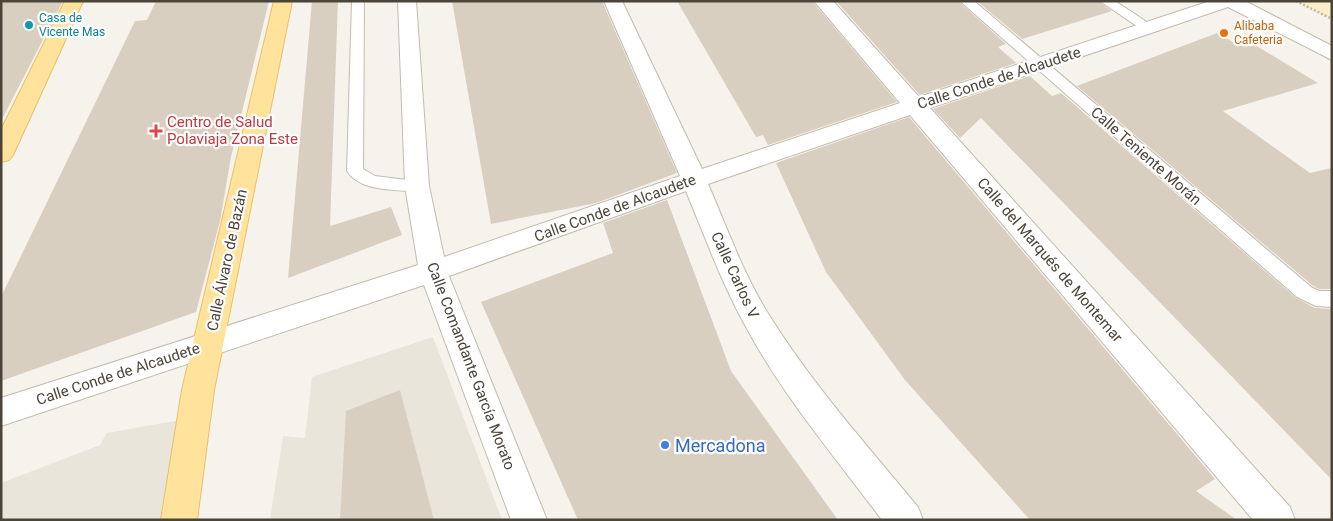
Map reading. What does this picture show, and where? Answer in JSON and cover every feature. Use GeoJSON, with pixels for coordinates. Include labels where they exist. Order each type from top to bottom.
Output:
{"type":"FeatureCollection","features":[{"type":"Feature","properties":{"kind":"main road"},"geometry":{"type":"LineString","coordinates":[[1,155],[74,1]]}},
{"type":"Feature","properties":{"kind":"main road","name":"Calle Álvaro de Bazán"},"geometry":{"type":"LineString","coordinates":[[179,520],[198,390],[283,1]]}},
{"type":"Feature","properties":{"kind":"street","name":"Calle Comandante García Morato"},"geometry":{"type":"LineString","coordinates":[[407,1],[416,186],[433,270],[529,520]]}},
{"type":"Feature","properties":{"kind":"street","name":"Calle Carlos V"},"geometry":{"type":"LineString","coordinates":[[614,1],[679,142],[731,269],[757,321],[792,376],[905,520]]}},
{"type":"Feature","properties":{"kind":"street","name":"Calle del Marqués de Montemar"},"geometry":{"type":"LineString","coordinates":[[822,1],[1277,520]]}},
{"type":"Feature","properties":{"kind":"street","name":"Calle Conde de Alcaudete"},"geometry":{"type":"LineString","coordinates":[[1,412],[507,247],[693,180],[1224,3]]}},
{"type":"Feature","properties":{"kind":"street"},"geometry":{"type":"LineString","coordinates":[[1224,3],[1332,54]]}},
{"type":"Feature","properties":{"kind":"lane"},"geometry":{"type":"LineString","coordinates":[[358,1],[356,171],[371,182],[416,186]]}},
{"type":"Feature","properties":{"kind":"lane","name":"Calle Teniente Morán"},"geometry":{"type":"LineString","coordinates":[[966,1],[1304,292],[1316,298],[1332,299]]}},
{"type":"Feature","properties":{"kind":"lane"},"geometry":{"type":"LineString","coordinates":[[1106,1],[1149,28]]}},
{"type":"Feature","properties":{"kind":"path"},"geometry":{"type":"LineString","coordinates":[[1296,1],[1332,19]]}},
{"type":"Feature","properties":{"kind":"shaded area"},"geometry":{"type":"Polygon","coordinates":[[[433,337],[502,520],[270,520],[283,436],[305,438],[312,377],[433,337]]]}},
{"type":"Feature","properties":{"kind":"shaded area"},"geometry":{"type":"Polygon","coordinates":[[[186,419],[166,520],[1,520],[1,483],[100,445],[107,433],[186,419]]]}},
{"type":"Feature","properties":{"kind":"sand"},"geometry":{"type":"Polygon","coordinates":[[[1296,1],[1332,1],[1332,19],[1296,1]]]}},
{"type":"Feature","properties":{"kind":"building"},"geometry":{"type":"Polygon","coordinates":[[[1,1],[63,1],[1,121],[1,1]]]}},
{"type":"Feature","properties":{"kind":"building"},"geometry":{"type":"Polygon","coordinates":[[[156,1],[269,1],[231,157],[220,221],[196,312],[1,381],[1,297],[135,21],[147,20],[156,1]]]}},
{"type":"Feature","properties":{"kind":"building"},"geometry":{"type":"Polygon","coordinates":[[[312,1],[338,1],[330,226],[391,207],[402,235],[288,278],[312,1]]]}},
{"type":"Feature","properties":{"kind":"building"},"geometry":{"type":"Polygon","coordinates":[[[452,1],[602,1],[677,173],[596,203],[491,224],[452,1]]]}},
{"type":"Feature","properties":{"kind":"building"},"geometry":{"type":"Polygon","coordinates":[[[677,1],[812,1],[897,102],[768,145],[763,135],[756,137],[677,1]]]}},
{"type":"Feature","properties":{"kind":"building"},"geometry":{"type":"Polygon","coordinates":[[[836,1],[958,1],[1006,44],[998,47],[1016,63],[920,95],[836,1]]]}},
{"type":"Feature","properties":{"kind":"building"},"geometry":{"type":"Polygon","coordinates":[[[977,1],[1098,1],[1112,11],[1022,39],[977,1]]]}},
{"type":"Feature","properties":{"kind":"building"},"geometry":{"type":"Polygon","coordinates":[[[1217,33],[1238,45],[1250,42],[1318,83],[1223,111],[1310,173],[1332,168],[1332,289],[1319,289],[1312,285],[1077,86],[1217,33]]]}},
{"type":"Feature","properties":{"kind":"building"},"geometry":{"type":"Polygon","coordinates":[[[1030,76],[1052,96],[1061,93],[1296,298],[1315,308],[1332,309],[1332,480],[981,118],[960,138],[933,109],[1030,76]]]}},
{"type":"Feature","properties":{"kind":"building"},"geometry":{"type":"Polygon","coordinates":[[[909,117],[1215,479],[1196,491],[1237,520],[1030,520],[905,380],[826,272],[776,163],[909,117]]]}},
{"type":"Feature","properties":{"kind":"building","name":"Mercadona"},"geometry":{"type":"Polygon","coordinates":[[[667,200],[731,371],[838,520],[578,520],[481,302],[613,253],[603,223],[667,200]]]}},
{"type":"Feature","properties":{"kind":"building"},"geometry":{"type":"Polygon","coordinates":[[[400,390],[434,520],[340,520],[346,411],[400,390]]]}},
{"type":"Feature","properties":{"kind":"place","name":"Casa de Vicente Mas"},"geometry":{"type":"Point","coordinates":[29,25]}},
{"type":"Feature","properties":{"kind":"place","name":"Alibaba Cafeteria"},"geometry":{"type":"Point","coordinates":[1224,33]}},
{"type":"Feature","properties":{"kind":"place","name":"Centro de Salud Polaviaja Zona Este"},"geometry":{"type":"Point","coordinates":[156,131]}},
{"type":"Feature","properties":{"kind":"place","name":"Mercadona"},"geometry":{"type":"Point","coordinates":[665,445]}}]}
